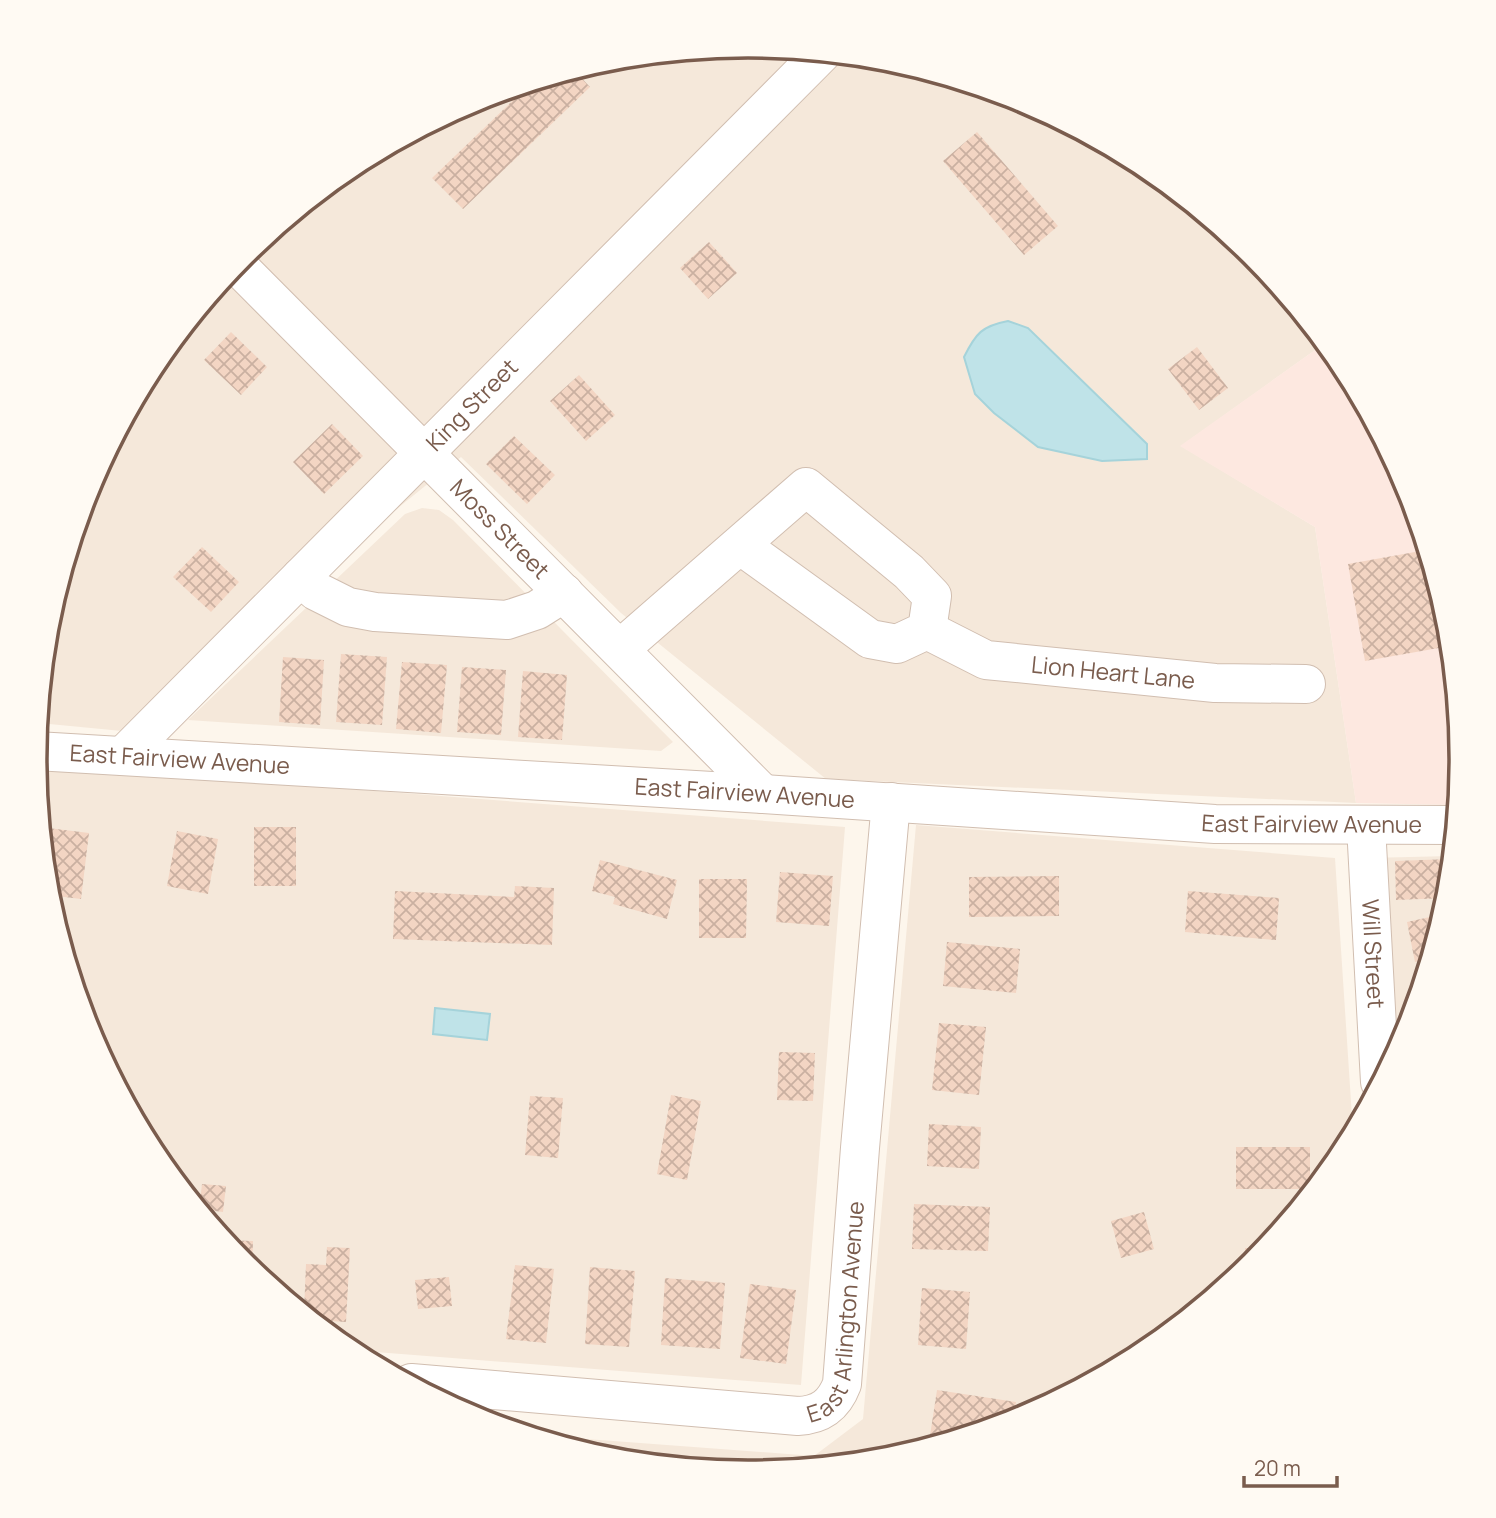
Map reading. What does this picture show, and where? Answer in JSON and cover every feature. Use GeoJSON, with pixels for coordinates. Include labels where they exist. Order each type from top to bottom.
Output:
{"type":"FeatureCollection","features":[{"type":"Feature","properties":{"kind":"street","name":"King Street"},"geometry":{"type":"LineString","coordinates":[[124,756],[813,62]]}},
{"type":"Feature","properties":{"kind":"street","name":"Moss Street"},"geometry":{"type":"LineString","coordinates":[[244,272],[763,793]]}},
{"type":"Feature","properties":{"kind":"street"},"geometry":{"type":"LineString","coordinates":[[620,649],[806,487],[909,572],[932,596],[928,630],[897,643],[870,639],[740,545]]}},
{"type":"Feature","properties":{"kind":"street"},"geometry":{"type":"LineString","coordinates":[[301,577],[316,591],[348,607],[507,620],[529,613],[564,593]]}},
{"type":"Feature","properties":{"kind":"street","name":"Lion Heart Lane"},"geometry":{"type":"LineString","coordinates":[[928,630],[986,660],[1215,683],[1306,684]]}},
{"type":"Feature","properties":{"kind":"street","name":"East Fairview Avenue"},"geometry":{"type":"LineString","coordinates":[[47,752],[763,793],[1215,824],[1445,825]]}},
{"type":"Feature","properties":{"kind":"street","name":"East Arlington Avenue"},"geometry":{"type":"LineString","coordinates":[[434,1385],[798,1416],[821,1412],[830,1404],[842,1384],[891,802]]}},
{"type":"Feature","properties":{"kind":"street","name":"Will Street"},"geometry":{"type":"LineString","coordinates":[[1366,826],[1379,1063]]}},
{"type":"Feature","properties":{"kind":"shaded area"},"geometry":{"type":"Polygon","coordinates":[[[748,58],[839,64],[929,82],[973,95],[1058,131],[1098,152],[1175,203],[1244,263],[1316,349],[1181,446],[1315,527],[1356,803],[826,779],[621,613],[461,457],[122,731],[49,724],[53,668],[71,578],[84,534],[120,449],[165,370],[192,332],[252,263],[321,203],[398,152],[438,131],[523,95],[567,82],[657,64],[748,58]]]}},
{"type":"Feature","properties":{"kind":"shaded area"},"geometry":{"type":"Polygon","coordinates":[[[1316,349],[1355,409],[1376,449],[1412,534],[1425,578],[1443,668],[1449,759],[1447,805],[1356,803],[1315,527],[1180,446],[1316,349]]]}},
{"type":"Feature","properties":{"kind":"shaded area"},"geometry":{"type":"Polygon","coordinates":[[[422,508],[439,510],[453,520],[673,742],[661,751],[188,720],[405,514],[422,508]]]}},
{"type":"Feature","properties":{"kind":"shaded area"},"geometry":{"type":"Polygon","coordinates":[[[47,766],[845,827],[801,1385],[375,1352],[321,1315],[252,1255],[192,1186],[141,1109],[120,1069],[84,984],[71,940],[53,850],[47,766]]]}},
{"type":"Feature","properties":{"kind":"shaded area"},"geometry":{"type":"Polygon","coordinates":[[[916,825],[1335,858],[1352,1114],[1304,1186],[1275,1221],[1244,1255],[1175,1315],[1098,1366],[1016,1406],[973,1423],[885,1446],[839,1454],[794,1458],[748,1460],[657,1454],[577,1438],[814,1456],[863,1419],[916,825]]]}},
{"type":"Feature","properties":{"kind":"shaded area"},"geometry":{"type":"Polygon","coordinates":[[[1442,856],[1425,940],[1412,984],[1382,1056],[1368,858],[1442,856]]]}},
{"type":"Feature","properties":{"kind":"water"},"geometry":{"type":"Polygon","coordinates":[[[1008,321],[1028,328],[1147,444],[1147,459],[1102,461],[1038,447],[994,413],[975,394],[964,357],[981,332],[992,325],[1008,321]]]}},
{"type":"Feature","properties":{"kind":"water"},"geometry":{"type":"Polygon","coordinates":[[[435,1008],[490,1014],[487,1040],[433,1034],[435,1008]]]}},
{"type":"Feature","properties":{"kind":"building"},"geometry":{"type":"Polygon","coordinates":[[[582,79],[590,87],[463,209],[432,178],[515,98],[582,79]]]}},
{"type":"Feature","properties":{"kind":"building"},"geometry":{"type":"Polygon","coordinates":[[[977,132],[1058,226],[1024,255],[943,161],[977,132]]]}},
{"type":"Feature","properties":{"kind":"building"},"geometry":{"type":"Polygon","coordinates":[[[709,242],[737,273],[708,299],[680,268],[709,242]]]}},
{"type":"Feature","properties":{"kind":"building"},"geometry":{"type":"Polygon","coordinates":[[[231,332],[267,367],[241,395],[204,360],[231,332]]]}},
{"type":"Feature","properties":{"kind":"building"},"geometry":{"type":"Polygon","coordinates":[[[1197,347],[1228,388],[1199,410],[1168,369],[1197,347]]]}},
{"type":"Feature","properties":{"kind":"building"},"geometry":{"type":"Polygon","coordinates":[[[579,375],[615,415],[586,441],[550,401],[579,375]]]}},
{"type":"Feature","properties":{"kind":"building"},"geometry":{"type":"Polygon","coordinates":[[[332,424],[363,456],[324,494],[293,462],[332,424]]]}},
{"type":"Feature","properties":{"kind":"building"},"geometry":{"type":"Polygon","coordinates":[[[514,436],[555,475],[527,504],[486,464],[514,436]]]}},
{"type":"Feature","properties":{"kind":"building"},"geometry":{"type":"Polygon","coordinates":[[[202,547],[239,582],[211,612],[173,577],[202,547]]]}},
{"type":"Feature","properties":{"kind":"building"},"geometry":{"type":"Polygon","coordinates":[[[1417,552],[1439,648],[1365,661],[1348,564],[1417,552]]]}},
{"type":"Feature","properties":{"kind":"building"},"geometry":{"type":"Polygon","coordinates":[[[341,654],[387,657],[382,725],[336,722],[341,654]]]}},
{"type":"Feature","properties":{"kind":"building"},"geometry":{"type":"Polygon","coordinates":[[[283,657],[324,660],[320,725],[279,722],[283,657]]]}},
{"type":"Feature","properties":{"kind":"building"},"geometry":{"type":"Polygon","coordinates":[[[402,662],[447,665],[441,733],[396,729],[402,662]]]}},
{"type":"Feature","properties":{"kind":"building"},"geometry":{"type":"Polygon","coordinates":[[[462,667],[506,670],[501,735],[457,732],[462,667]]]}},
{"type":"Feature","properties":{"kind":"building"},"geometry":{"type":"Polygon","coordinates":[[[523,671],[567,675],[562,740],[518,737],[523,671]]]}},
{"type":"Feature","properties":{"kind":"building"},"geometry":{"type":"Polygon","coordinates":[[[254,827],[296,827],[296,886],[254,886],[254,827]]]}},
{"type":"Feature","properties":{"kind":"building"},"geometry":{"type":"Polygon","coordinates":[[[51,828],[89,833],[81,899],[61,897],[51,828]]]}},
{"type":"Feature","properties":{"kind":"building"},"geometry":{"type":"Polygon","coordinates":[[[177,831],[218,839],[208,894],[167,886],[177,831]]]}},
{"type":"Feature","properties":{"kind":"building"},"geometry":{"type":"Polygon","coordinates":[[[1441,859],[1434,898],[1396,900],[1395,861],[1441,859]]]}},
{"type":"Feature","properties":{"kind":"building"},"geometry":{"type":"Polygon","coordinates":[[[600,860],[677,880],[667,919],[613,904],[615,897],[592,891],[600,860]]]}},
{"type":"Feature","properties":{"kind":"building"},"geometry":{"type":"Polygon","coordinates":[[[780,872],[833,876],[829,926],[776,922],[780,872]]]}},
{"type":"Feature","properties":{"kind":"building"},"geometry":{"type":"Polygon","coordinates":[[[1059,876],[1059,916],[969,917],[969,877],[1059,876]]]}},
{"type":"Feature","properties":{"kind":"building"},"geometry":{"type":"Polygon","coordinates":[[[699,879],[747,879],[746,938],[699,938],[699,879]]]}},
{"type":"Feature","properties":{"kind":"building"},"geometry":{"type":"Polygon","coordinates":[[[515,886],[554,888],[552,945],[393,939],[395,891],[514,897],[515,886]]]}},
{"type":"Feature","properties":{"kind":"building"},"geometry":{"type":"Polygon","coordinates":[[[1188,891],[1279,898],[1276,940],[1185,932],[1188,891]]]}},
{"type":"Feature","properties":{"kind":"building"},"geometry":{"type":"Polygon","coordinates":[[[1430,917],[1419,961],[1415,962],[1407,922],[1430,917]]]}},
{"type":"Feature","properties":{"kind":"building"},"geometry":{"type":"Polygon","coordinates":[[[947,942],[1020,949],[1016,993],[943,986],[947,942]]]}},
{"type":"Feature","properties":{"kind":"building"},"geometry":{"type":"Polygon","coordinates":[[[939,1023],[986,1027],[979,1095],[932,1090],[939,1023]]]}},
{"type":"Feature","properties":{"kind":"building"},"geometry":{"type":"Polygon","coordinates":[[[779,1052],[815,1053],[813,1101],[777,1100],[779,1052]]]}},
{"type":"Feature","properties":{"kind":"building"},"geometry":{"type":"Polygon","coordinates":[[[671,1095],[701,1101],[687,1180],[657,1174],[671,1095]]]}},
{"type":"Feature","properties":{"kind":"building"},"geometry":{"type":"Polygon","coordinates":[[[530,1096],[563,1098],[558,1158],[525,1155],[530,1096]]]}},
{"type":"Feature","properties":{"kind":"building"},"geometry":{"type":"Polygon","coordinates":[[[929,1124],[981,1127],[979,1169],[927,1166],[929,1124]]]}},
{"type":"Feature","properties":{"kind":"building"},"geometry":{"type":"Polygon","coordinates":[[[1236,1147],[1310,1147],[1310,1178],[1302,1189],[1236,1189],[1236,1147]]]}},
{"type":"Feature","properties":{"kind":"building"},"geometry":{"type":"Polygon","coordinates":[[[202,1184],[226,1186],[223,1212],[212,1211],[201,1196],[202,1184]]]}},
{"type":"Feature","properties":{"kind":"building"},"geometry":{"type":"Polygon","coordinates":[[[914,1204],[990,1207],[988,1251],[912,1249],[914,1204]]]}},
{"type":"Feature","properties":{"kind":"building"},"geometry":{"type":"Polygon","coordinates":[[[1144,1212],[1154,1249],[1121,1258],[1111,1221],[1144,1212]]]}},
{"type":"Feature","properties":{"kind":"building"},"geometry":{"type":"Polygon","coordinates":[[[239,1240],[253,1241],[253,1255],[239,1240]]]}},
{"type":"Feature","properties":{"kind":"building"},"geometry":{"type":"Polygon","coordinates":[[[327,1247],[350,1248],[346,1322],[329,1321],[304,1301],[306,1264],[326,1265],[327,1247]]]}},
{"type":"Feature","properties":{"kind":"building"},"geometry":{"type":"Polygon","coordinates":[[[515,1265],[554,1269],[546,1343],[506,1339],[515,1265]]]}},
{"type":"Feature","properties":{"kind":"building"},"geometry":{"type":"Polygon","coordinates":[[[590,1267],[635,1271],[629,1347],[585,1344],[590,1267]]]}},
{"type":"Feature","properties":{"kind":"building"},"geometry":{"type":"Polygon","coordinates":[[[449,1277],[452,1306],[418,1309],[415,1280],[449,1277]]]}},
{"type":"Feature","properties":{"kind":"building"},"geometry":{"type":"Polygon","coordinates":[[[665,1278],[725,1283],[720,1349],[661,1345],[665,1278]]]}},
{"type":"Feature","properties":{"kind":"building"},"geometry":{"type":"Polygon","coordinates":[[[750,1284],[796,1290],[786,1364],[740,1358],[750,1284]]]}},
{"type":"Feature","properties":{"kind":"building"},"geometry":{"type":"Polygon","coordinates":[[[922,1288],[970,1292],[966,1349],[918,1345],[922,1288]]]}},
{"type":"Feature","properties":{"kind":"building"},"geometry":{"type":"Polygon","coordinates":[[[937,1390],[1016,1402],[1015,1406],[973,1423],[930,1436],[937,1390]]]}}]}
